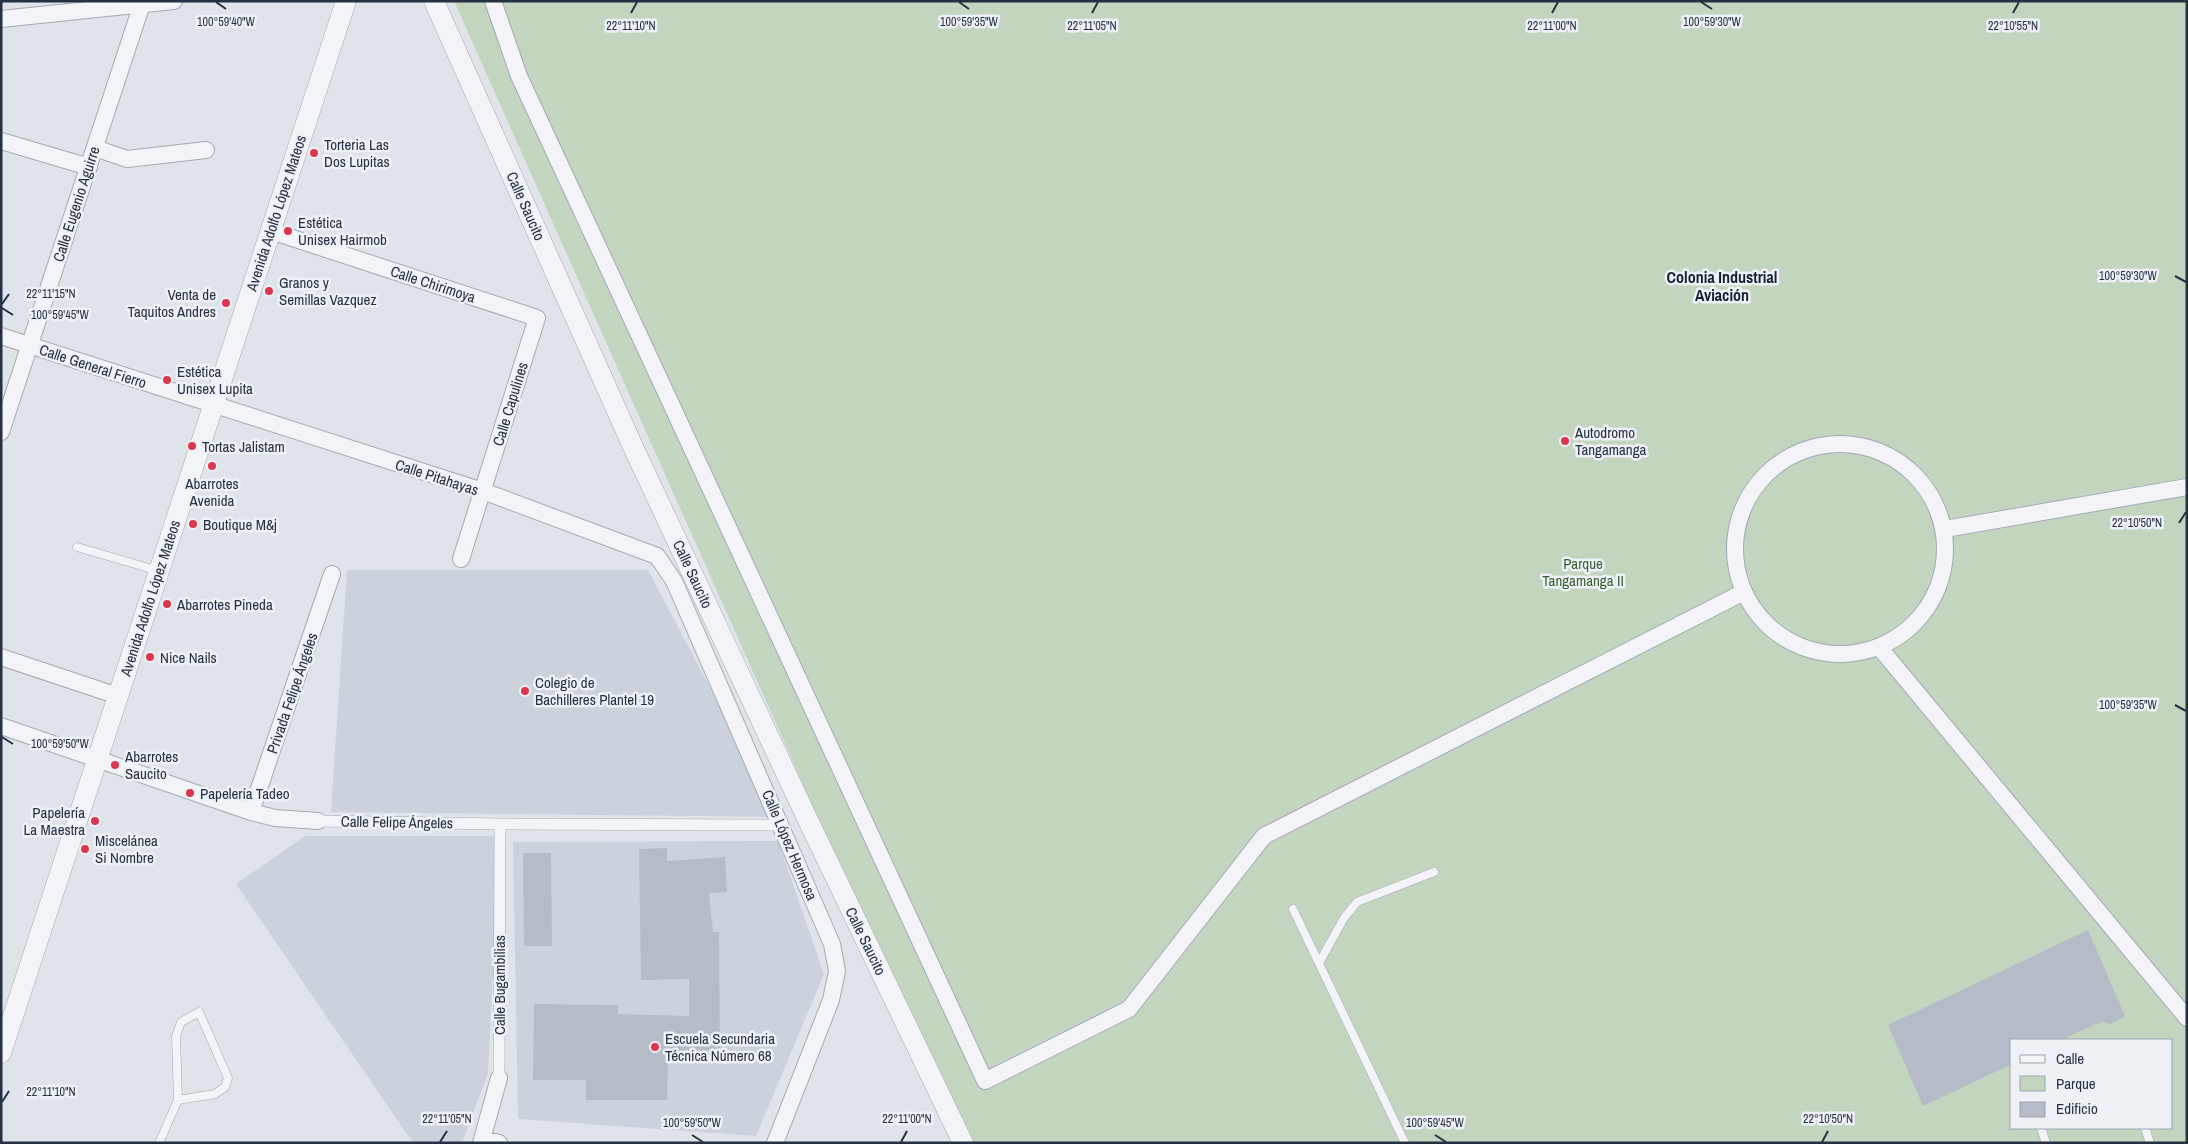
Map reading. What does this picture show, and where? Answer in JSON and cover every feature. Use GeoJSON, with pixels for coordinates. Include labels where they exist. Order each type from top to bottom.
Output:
{"type":"FeatureCollection","features":[{"type":"Feature","properties":{"kind":"street"},"geometry":{"type":"LineString","coordinates":[[1,19],[113,4],[174,1]]}},
{"type":"Feature","properties":{"kind":"street","name":"Avenida Adolfo López Mateos"},"geometry":{"type":"LineString","coordinates":[[1,1053],[346,1]]}},
{"type":"Feature","properties":{"kind":"street","name":"Calle Saucito"},"geometry":{"type":"LineString","coordinates":[[434,1],[634,449],[806,816],[963,1143]]}},
{"type":"Feature","properties":{"kind":"street"},"geometry":{"type":"LineString","coordinates":[[493,1],[523,85],[985,1081],[1128,1009],[1264,836],[1744,592]]}},
{"type":"Feature","properties":{"kind":"street","name":"Calle Eugenio Aguirre"},"geometry":{"type":"LineString","coordinates":[[1,432],[142,4]]}},
{"type":"Feature","properties":{"kind":"street"},"geometry":{"type":"LineString","coordinates":[[1,141],[89,167]]}},
{"type":"Feature","properties":{"kind":"street"},"geometry":{"type":"LineString","coordinates":[[95,148],[127,159],[206,150]]}},
{"type":"Feature","properties":{"kind":"street","name":"Calle Chirimoya"},"geometry":{"type":"LineString","coordinates":[[271,231],[537,318]]}},
{"type":"Feature","properties":{"kind":"street","name":"Calle Capulines"},"geometry":{"type":"LineString","coordinates":[[461,559],[537,318]]}},
{"type":"Feature","properties":{"kind":"street","name":"Calle General Fierro"},"geometry":{"type":"LineString","coordinates":[[1,336],[213,406]]}},
{"type":"Feature","properties":{"kind":"street","name":"Calle Pitahayas"},"geometry":{"type":"LineString","coordinates":[[213,406],[483,491],[657,556]]}},
{"type":"Feature","properties":{"kind":"street"},"geometry":{"type":"LineString","coordinates":[[1827,443],[1857,444],[1886,453],[1911,469],[1930,492],[1945,529],[1946,550],[1941,581],[1927,608],[1906,632],[1879,647],[1861,652],[1833,654],[1805,649],[1780,636],[1759,617],[1744,592],[1735,564],[1736,531],[1747,499],[1767,472],[1795,453],[1827,443]]}},
{"type":"Feature","properties":{"kind":"street"},"geometry":{"type":"LineString","coordinates":[[1945,529],[2187,487]]}},
{"type":"Feature","properties":{"kind":"street","name":"Calle López Hermosa"},"geometry":{"type":"LineString","coordinates":[[657,556],[674,581],[782,825],[832,944],[837,971],[831,1000],[775,1143]]}},
{"type":"Feature","properties":{"kind":"street","name":"Privada Felipe Ángeles"},"geometry":{"type":"LineString","coordinates":[[251,812],[332,574]]}},
{"type":"Feature","properties":{"kind":"street"},"geometry":{"type":"LineString","coordinates":[[1879,647],[2187,1018]]}},
{"type":"Feature","properties":{"kind":"street"},"geometry":{"type":"LineString","coordinates":[[1,657],[118,696]]}},
{"type":"Feature","properties":{"kind":"street","name":"Calle Felipe Ángeles"},"geometry":{"type":"LineString","coordinates":[[1,726],[99,758],[251,812],[275,818],[500,824],[782,825],[806,816]]}},
{"type":"Feature","properties":{"kind":"street","name":"Calle Bugambilias"},"geometry":{"type":"LineString","coordinates":[[482,1141],[499,1078],[500,824]]}},
{"type":"Feature","properties":{"kind":"street"},"geometry":{"type":"LineString","coordinates":[[482,1141],[499,1143]]}},
{"type":"Feature","properties":{"kind":"lane"},"geometry":{"type":"LineString","coordinates":[[77,547],[159,571]]}},
{"type":"Feature","properties":{"kind":"lane"},"geometry":{"type":"LineString","coordinates":[[1319,963],[1344,918],[1358,902],[1434,872]]}},
{"type":"Feature","properties":{"kind":"lane"},"geometry":{"type":"LineString","coordinates":[[1293,909],[1405,1143]]}},
{"type":"Feature","properties":{"kind":"lane"},"geometry":{"type":"LineString","coordinates":[[159,1143],[178,1100],[176,1036],[180,1022],[199,1012],[228,1078],[226,1087],[215,1094],[178,1100]]}},
{"type":"Feature","properties":{"kind":"lane"},"geometry":{"type":"LineString","coordinates":[[2041,1129],[2046,1143]]}},
{"type":"Feature","properties":{"kind":"lane"},"geometry":{"type":"LineString","coordinates":[[2145,1129],[2150,1143]]}},
{"type":"Feature","properties":{"kind":"shaded area","name":"Colegio de Bachilleres Plantel 19"},"geometry":{"type":"Polygon","coordinates":[[[347,570],[648,570],[778,817],[331,812],[347,570]]]}},
{"type":"Feature","properties":{"kind":"shaded area"},"geometry":{"type":"Polygon","coordinates":[[[305,836],[500,836],[488,1073],[462,1143],[413,1143],[236,884],[305,836]]]}},
{"type":"Feature","properties":{"kind":"shaded area","name":"Escuela Secundaria Técnica Número 68"},"geometry":{"type":"Polygon","coordinates":[[[778,841],[824,974],[756,1136],[518,1119],[513,842],[778,841]]]}},
{"type":"Feature","properties":{"kind":"green space","name":"Parque Tangamanga II"},"geometry":{"type":"Polygon","coordinates":[[[454,1],[2187,1],[2187,1143],[963,1143],[454,1]]]}},
{"type":"Feature","properties":{"kind":"building"},"geometry":{"type":"Polygon","coordinates":[[[667,848],[667,861],[725,857],[727,892],[709,893],[713,932],[719,932],[720,1050],[668,1051],[667,1100],[586,1100],[586,1080],[533,1080],[534,1004],[618,1005],[618,1014],[689,1016],[689,979],[641,980],[639,849],[667,848]]]}},
{"type":"Feature","properties":{"kind":"building"},"geometry":{"type":"Polygon","coordinates":[[[523,853],[551,853],[552,946],[524,946],[523,853]]]}},
{"type":"Feature","properties":{"kind":"building"},"geometry":{"type":"Polygon","coordinates":[[[2088,930],[2125,1016],[2110,1025],[2104,1022],[2096,1024],[2063,1039],[2010,1039],[2010,1065],[1923,1106],[1888,1025],[2088,930]]]}},
{"type":"Feature","properties":{"kind":"place","name":"Torteria Las Dos Lupitas"},"geometry":{"type":"Point","coordinates":[314,153]}},
{"type":"Feature","properties":{"kind":"place","name":"Estética Unisex Hairmob"},"geometry":{"type":"Point","coordinates":[288,231]}},
{"type":"Feature","properties":{"kind":"place","name":"Granos y Semillas Vazquez"},"geometry":{"type":"Point","coordinates":[269,291]}},
{"type":"Feature","properties":{"kind":"place","name":"Venta de Taquitos Andres"},"geometry":{"type":"Point","coordinates":[226,303]}},
{"type":"Feature","properties":{"kind":"place","name":"Estética Unisex Lupita"},"geometry":{"type":"Point","coordinates":[167,380]}},
{"type":"Feature","properties":{"kind":"place","name":"Autodromo Tangamanga"},"geometry":{"type":"Point","coordinates":[1565,441]}},
{"type":"Feature","properties":{"kind":"place","name":"Tortas Jalistam"},"geometry":{"type":"Point","coordinates":[192,446]}},
{"type":"Feature","properties":{"kind":"place","name":"Abarrotes Avenida"},"geometry":{"type":"Point","coordinates":[212,466]}},
{"type":"Feature","properties":{"kind":"place","name":"Boutique M&j"},"geometry":{"type":"Point","coordinates":[193,524]}},
{"type":"Feature","properties":{"kind":"place","name":"Abarrotes Pineda"},"geometry":{"type":"Point","coordinates":[167,604]}},
{"type":"Feature","properties":{"kind":"place","name":"Nice Nails"},"geometry":{"type":"Point","coordinates":[150,657]}},
{"type":"Feature","properties":{"kind":"place","name":"Colegio de Bachilleres Plantel 19"},"geometry":{"type":"Point","coordinates":[525,691]}},
{"type":"Feature","properties":{"kind":"place","name":"Abarrotes Saucito"},"geometry":{"type":"Point","coordinates":[115,765]}},
{"type":"Feature","properties":{"kind":"place","name":"Papelería Tadeo"},"geometry":{"type":"Point","coordinates":[190,793]}},
{"type":"Feature","properties":{"kind":"place","name":"Papelería La Maestra"},"geometry":{"type":"Point","coordinates":[95,821]}},
{"type":"Feature","properties":{"kind":"place","name":"Miscelánea Si Nombre"},"geometry":{"type":"Point","coordinates":[85,849]}},
{"type":"Feature","properties":{"kind":"place","name":"Escuela Secundaria Técnica Número 68"},"geometry":{"type":"Point","coordinates":[655,1047]}},
{"type":"Feature","properties":{"kind":"district","name":"Colonia Industrial Aviación"},"geometry":{"type":"Point","coordinates":[1722,286]}}]}
